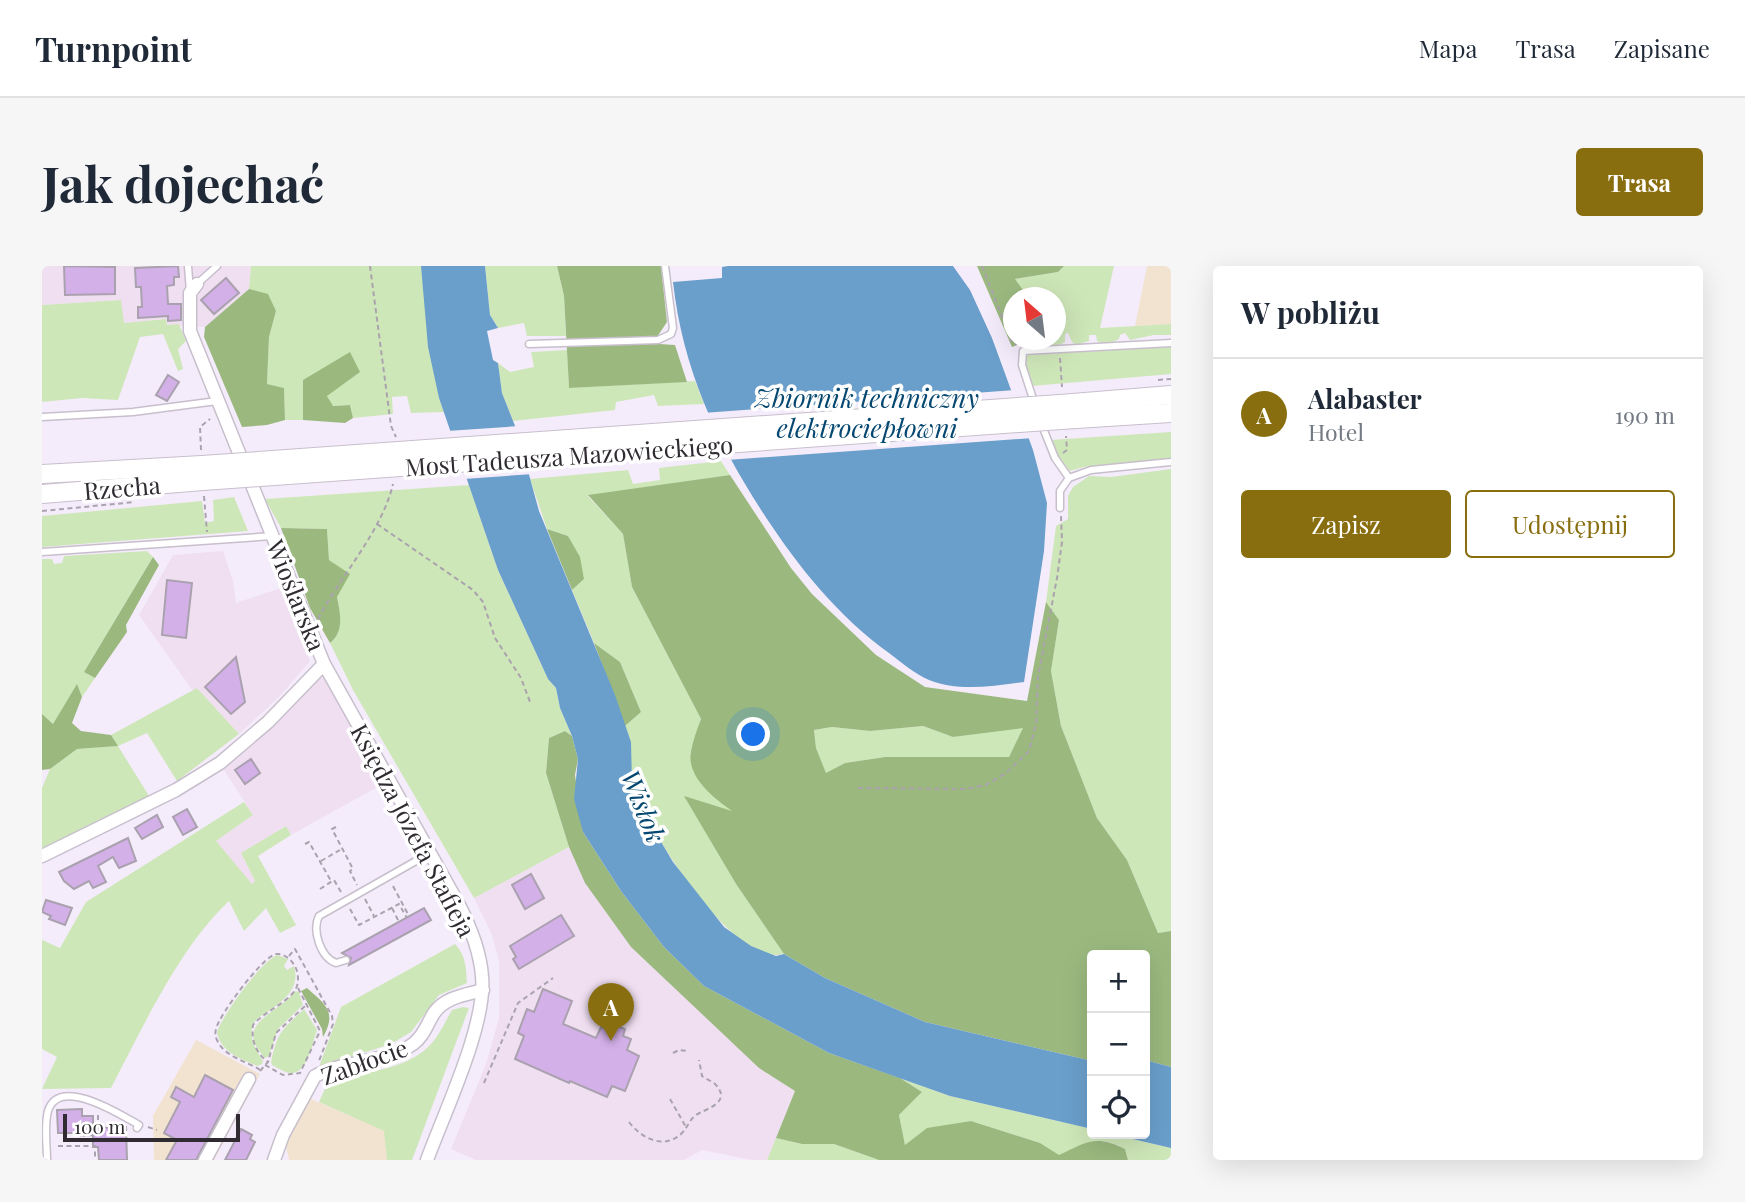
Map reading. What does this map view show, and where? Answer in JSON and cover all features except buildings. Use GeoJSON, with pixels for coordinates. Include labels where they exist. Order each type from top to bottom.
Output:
{"type":"FeatureCollection","features":[{"type":"Feature","properties":{"kind":"main road"},"geometry":{"type":"LineString","coordinates":[[1062,412],[1171,395]]}},
{"type":"Feature","properties":{"kind":"main road"},"geometry":{"type":"LineString","coordinates":[[1062,412],[1171,413]]}},
{"type":"Feature","properties":{"kind":"main road","name":"Most Tadeusza Mazowieckiego"},"geometry":{"type":"LineString","coordinates":[[202,473],[1062,412]]}},
{"type":"Feature","properties":{"kind":"main road","name":"Rzecha"},"geometry":{"type":"LineString","coordinates":[[42,474],[202,473]]}},
{"type":"Feature","properties":{"kind":"main road","name":"Rzecha"},"geometry":{"type":"LineString","coordinates":[[42,494],[202,473]]}},
{"type":"Feature","properties":{"kind":"street","name":"Wioślarska"},"geometry":{"type":"LineString","coordinates":[[42,856],[176,790],[220,763],[268,722],[324,664],[190,331],[194,288]]}},
{"type":"Feature","properties":{"kind":"street","name":"Księdza Józefa Stafieja"},"geometry":{"type":"LineString","coordinates":[[324,664],[459,905],[473,935],[481,962],[482,990],[478,1020],[427,1160]]}},
{"type":"Feature","properties":{"kind":"street","name":"Zabłocie"},"geometry":{"type":"LineString","coordinates":[[274,1160],[282,1135],[315,1076],[404,1050],[423,1035],[442,1004],[482,990]]}},
{"type":"Feature","properties":{"kind":"street"},"geometry":{"type":"LineString","coordinates":[[205,1160],[249,1079]]}},
{"type":"Feature","properties":{"kind":"lane"},"geometry":{"type":"LineString","coordinates":[[188,266],[194,288],[217,266]]}},
{"type":"Feature","properties":{"kind":"lane"},"geometry":{"type":"LineString","coordinates":[[529,344],[658,340],[671,334],[674,328],[665,266]]}},
{"type":"Feature","properties":{"kind":"lane"},"geometry":{"type":"LineString","coordinates":[[1066,349],[1171,343]]}},
{"type":"Feature","properties":{"kind":"lane"},"geometry":{"type":"LineString","coordinates":[[1042,350],[1023,351],[1022,365],[1055,458],[1069,478]]}},
{"type":"Feature","properties":{"kind":"lane"},"geometry":{"type":"LineString","coordinates":[[42,417],[219,405]]}},
{"type":"Feature","properties":{"kind":"lane"},"geometry":{"type":"LineString","coordinates":[[1060,508],[1060,491],[1069,478],[1091,470],[1171,463]]}},
{"type":"Feature","properties":{"kind":"lane"},"geometry":{"type":"LineString","coordinates":[[42,552],[273,536]]}},
{"type":"Feature","properties":{"kind":"lane"},"geometry":{"type":"LineString","coordinates":[[346,960],[335,963],[328,959],[319,943],[316,926],[319,915],[430,853]]}},
{"type":"Feature","properties":{"kind":"lane"},"geometry":{"type":"LineString","coordinates":[[42,1160],[47,1160],[47,1116],[51,1104],[55,1101],[85,1098],[139,1125],[137,1128]]}},
{"type":"Feature","properties":{"kind":"path"},"geometry":{"type":"LineString","coordinates":[[982,266],[1012,342],[1023,351]]}},
{"type":"Feature","properties":{"kind":"path"},"geometry":{"type":"LineString","coordinates":[[1060,350],[1062,412],[1067,450]]}},
{"type":"Feature","properties":{"kind":"path"},"geometry":{"type":"LineString","coordinates":[[207,540],[200,427],[219,405]]}},
{"type":"Feature","properties":{"kind":"path"},"geometry":{"type":"LineString","coordinates":[[858,788],[965,789],[986,785],[1006,773],[1029,751],[1036,724],[1038,677],[1059,566],[1062,542],[1060,508]]}},
{"type":"Feature","properties":{"kind":"path"},"geometry":{"type":"LineString","coordinates":[[376,523],[479,596],[495,638],[521,678],[530,702]]}},
{"type":"Feature","properties":{"kind":"path"},"geometry":{"type":"LineString","coordinates":[[336,827],[332,830],[375,917]]}},
{"type":"Feature","properties":{"kind":"path"},"geometry":{"type":"LineString","coordinates":[[305,844],[309,842],[331,882]]}},
{"type":"Feature","properties":{"kind":"path"},"geometry":{"type":"LineString","coordinates":[[320,861],[342,849]]}},
{"type":"Feature","properties":{"kind":"path"},"geometry":{"type":"LineString","coordinates":[[320,889],[334,880],[359,925],[399,904],[408,917],[388,876]]}},
{"type":"Feature","properties":{"kind":"path"},"geometry":{"type":"LineString","coordinates":[[392,907],[399,922]]}},
{"type":"Feature","properties":{"kind":"path"},"geometry":{"type":"LineString","coordinates":[[288,958],[295,949],[332,1016],[333,1024],[315,1076]]}},
{"type":"Feature","properties":{"kind":"path"},"geometry":{"type":"LineString","coordinates":[[260,1070],[225,1051],[217,1040],[216,1028],[224,1011],[269,957],[278,954],[288,958],[297,971],[297,986],[321,1029],[303,1070],[296,1074],[283,1075],[265,1065]]}},
{"type":"Feature","properties":{"kind":"path"},"geometry":{"type":"LineString","coordinates":[[484,1083],[518,1003],[553,978]]}},
{"type":"Feature","properties":{"kind":"path"},"geometry":{"type":"LineString","coordinates":[[268,1062],[253,1042],[253,1026],[297,986]]}},
{"type":"Feature","properties":{"kind":"path"},"geometry":{"type":"LineString","coordinates":[[249,1079],[256,1077],[268,1062],[276,1033],[307,1004]]}},
{"type":"Feature","properties":{"kind":"path"},"geometry":{"type":"LineString","coordinates":[[673,1053],[679,1049],[688,1051]]}},
{"type":"Feature","properties":{"kind":"path"},"geometry":{"type":"LineString","coordinates":[[629,1122],[640,1134],[659,1141],[673,1139],[687,1128],[694,1116],[715,1107],[720,1098],[717,1086],[701,1074],[699,1060]]}},
{"type":"Feature","properties":{"kind":"path"},"geometry":{"type":"LineString","coordinates":[[670,1099],[687,1128]]}},
{"type":"Feature","properties":{"kind":"path"},"geometry":{"type":"LineString","coordinates":[[97,1102],[98,1128]]}},
{"type":"Feature","properties":{"kind":"path"},"geometry":{"type":"LineString","coordinates":[[47,1147],[95,1146],[95,1160]]}},
{"type":"Feature","properties":{"kind":"shaded area"},"geometry":{"type":"Polygon","coordinates":[[[42,266],[251,266],[249,289],[205,327],[167,325],[166,319],[124,323],[120,300],[42,305],[42,266]]]}},
{"type":"Feature","properties":{"kind":"shaded area"},"geometry":{"type":"Polygon","coordinates":[[[1147,266],[1171,266],[1171,324],[1135,326],[1147,266]]]}},
{"type":"Feature","properties":{"kind":"shaded area"},"geometry":{"type":"Polygon","coordinates":[[[223,551],[233,581],[236,603],[281,588],[310,661],[280,696],[239,734],[197,688],[193,691],[139,615],[173,555],[223,551]]]}},
{"type":"Feature","properties":{"kind":"shaded area"},"geometry":{"type":"Polygon","coordinates":[[[324,677],[383,784],[291,835],[285,826],[241,854],[255,881],[252,885],[215,841],[253,815],[222,767],[313,682],[324,677]]]}},
{"type":"Feature","properties":{"kind":"shaded area"},"geometry":{"type":"Polygon","coordinates":[[[569,847],[585,883],[631,947],[759,1068],[795,1091],[767,1160],[752,1160],[702,1150],[684,1160],[476,1160],[451,1149],[486,1064],[499,1018],[499,962],[492,935],[474,898],[569,847]]]}},
{"type":"Feature","properties":{"kind":"shaded area"},"geometry":{"type":"Polygon","coordinates":[[[196,1040],[260,1074],[214,1160],[154,1160],[153,1116],[196,1040]]]}},
{"type":"Feature","properties":{"kind":"shaded area"},"geometry":{"type":"Polygon","coordinates":[[[309,1098],[385,1131],[387,1160],[289,1160],[286,1146],[309,1098]]]}},
{"type":"Feature","properties":{"kind":"green space"},"geometry":{"type":"Polygon","coordinates":[[[251,266],[421,266],[439,398],[444,412],[411,413],[407,396],[392,397],[393,414],[353,418],[350,405],[332,406],[327,395],[303,380],[303,420],[285,420],[284,389],[267,384],[269,337],[276,311],[249,289],[251,266]]]}},
{"type":"Feature","properties":{"kind":"green space"},"geometry":{"type":"Polygon","coordinates":[[[485,266],[557,266],[564,296],[566,336],[527,336],[524,323],[498,328],[490,315],[485,266]]]}},
{"type":"Feature","properties":{"kind":"green space"},"geometry":{"type":"Polygon","coordinates":[[[557,266],[661,266],[667,322],[657,337],[659,344],[675,345],[687,382],[569,388],[564,296],[557,266]]]}},
{"type":"Feature","properties":{"kind":"green space"},"geometry":{"type":"Polygon","coordinates":[[[977,266],[1064,266],[1058,272],[1015,279],[1021,287],[1003,287],[1003,326],[977,266]]]}},
{"type":"Feature","properties":{"kind":"green space"},"geometry":{"type":"Polygon","coordinates":[[[1064,266],[1114,266],[1100,328],[1171,324],[1171,335],[1130,340],[1125,333],[1120,335],[1119,339],[1106,343],[1097,341],[1096,335],[1089,335],[1089,341],[1076,345],[1066,334],[1066,287],[1020,287],[1014,279],[1058,272],[1064,266]]]}},
{"type":"Feature","properties":{"kind":"green space"},"geometry":{"type":"Polygon","coordinates":[[[249,289],[268,294],[276,311],[269,337],[267,384],[284,388],[285,420],[242,427],[204,337],[205,327],[249,289]]]}},
{"type":"Feature","properties":{"kind":"green space"},"geometry":{"type":"Polygon","coordinates":[[[121,300],[124,323],[166,319],[167,325],[179,324],[186,341],[178,349],[183,369],[178,371],[163,334],[140,337],[118,400],[82,398],[42,402],[42,305],[121,300]]]}},
{"type":"Feature","properties":{"kind":"green space"},"geometry":{"type":"Polygon","coordinates":[[[1171,347],[1171,374],[1032,386],[1025,360],[1027,355],[1171,347]]]}},
{"type":"Feature","properties":{"kind":"green space"},"geometry":{"type":"Polygon","coordinates":[[[567,350],[569,388],[695,381],[704,404],[658,406],[654,395],[616,402],[615,410],[513,421],[502,393],[498,363],[510,372],[534,367],[531,352],[567,350]]]}},
{"type":"Feature","properties":{"kind":"green space"},"geometry":{"type":"Polygon","coordinates":[[[350,352],[360,372],[327,396],[333,406],[350,405],[353,418],[345,423],[303,420],[303,380],[350,352]]]}},
{"type":"Feature","properties":{"kind":"green space"},"geometry":{"type":"Polygon","coordinates":[[[1171,432],[1171,458],[1084,467],[1070,471],[1056,454],[1050,440],[1171,432]]]}},
{"type":"Feature","properties":{"kind":"green space"},"geometry":{"type":"Polygon","coordinates":[[[721,461],[730,475],[588,496],[623,534],[632,587],[701,719],[690,754],[736,813],[685,797],[736,884],[784,954],[763,953],[741,940],[717,918],[672,860],[640,804],[630,774],[631,746],[625,726],[641,712],[620,662],[594,643],[572,590],[584,579],[568,536],[547,529],[530,479],[628,470],[633,484],[660,480],[659,468],[721,461]]]}},
{"type":"Feature","properties":{"kind":"green space"},"geometry":{"type":"Polygon","coordinates":[[[1171,469],[1171,931],[1158,933],[1127,860],[1097,818],[1061,726],[1051,671],[1059,620],[1046,602],[1056,526],[1068,519],[1068,496],[1073,487],[1089,476],[1111,477],[1171,469]]]}},
{"type":"Feature","properties":{"kind":"green space"},"geometry":{"type":"Polygon","coordinates":[[[730,475],[791,568],[812,594],[876,655],[925,687],[1027,701],[1046,602],[1059,620],[1051,671],[1061,726],[1097,818],[1127,860],[1158,933],[1171,931],[1171,1067],[1150,1061],[1150,950],[1087,950],[1087,1060],[925,1022],[825,978],[784,954],[736,884],[684,796],[732,811],[703,786],[693,770],[691,751],[701,719],[632,587],[623,534],[588,495],[730,475]],[[923,726],[870,731],[832,727],[814,730],[816,748],[826,773],[845,763],[885,757],[1009,757],[1023,728],[953,737],[923,726]]]}},
{"type":"Feature","properties":{"kind":"green space"},"geometry":{"type":"Polygon","coordinates":[[[469,485],[498,570],[548,679],[556,688],[560,708],[572,736],[565,731],[549,738],[546,773],[569,847],[474,898],[353,690],[330,643],[339,628],[337,597],[349,574],[329,560],[327,529],[281,528],[265,499],[469,485]]]}},
{"type":"Feature","properties":{"kind":"green space"},"geometry":{"type":"Polygon","coordinates":[[[234,497],[248,531],[42,547],[42,516],[202,501],[205,523],[214,521],[213,500],[234,497]]]}},
{"type":"Feature","properties":{"kind":"green space"},"geometry":{"type":"Polygon","coordinates":[[[281,528],[327,529],[329,560],[350,574],[337,597],[340,627],[330,643],[310,608],[281,528]]]}},
{"type":"Feature","properties":{"kind":"green space"},"geometry":{"type":"Polygon","coordinates":[[[547,529],[568,536],[580,557],[584,579],[572,590],[547,529]]]}},
{"type":"Feature","properties":{"kind":"green space"},"geometry":{"type":"Polygon","coordinates":[[[147,551],[153,557],[84,672],[95,678],[82,697],[77,685],[53,724],[42,714],[42,559],[52,559],[54,564],[62,563],[64,556],[147,551]]]}},
{"type":"Feature","properties":{"kind":"green space"},"geometry":{"type":"Polygon","coordinates":[[[153,557],[159,565],[126,625],[127,632],[95,678],[84,672],[153,557]]]}},
{"type":"Feature","properties":{"kind":"green space"},"geometry":{"type":"Polygon","coordinates":[[[594,643],[620,662],[641,712],[625,726],[594,643]]]}},
{"type":"Feature","properties":{"kind":"green space"},"geometry":{"type":"Polygon","coordinates":[[[77,684],[82,697],[72,723],[81,731],[111,735],[118,746],[77,749],[50,769],[42,770],[42,714],[53,724],[77,684]]]}},
{"type":"Feature","properties":{"kind":"green space"},"geometry":{"type":"Polygon","coordinates":[[[197,688],[239,734],[177,781],[147,733],[118,746],[149,796],[42,848],[42,788],[50,769],[77,749],[117,746],[111,735],[197,688]]]}},
{"type":"Feature","properties":{"kind":"green space"},"geometry":{"type":"Polygon","coordinates":[[[923,726],[953,737],[1024,727],[1009,757],[885,757],[845,763],[826,774],[816,748],[814,730],[832,727],[870,731],[923,726]]]}},
{"type":"Feature","properties":{"kind":"green space"},"geometry":{"type":"Polygon","coordinates":[[[565,731],[572,736],[578,759],[575,775],[583,832],[621,891],[664,947],[704,986],[829,1053],[900,1078],[922,1092],[899,1115],[905,1145],[927,1128],[971,1121],[1040,1143],[1059,1155],[1084,1143],[1098,1141],[1115,1144],[1125,1149],[1128,1160],[879,1160],[834,1144],[802,1144],[776,1138],[795,1091],[759,1068],[631,947],[585,883],[569,847],[546,773],[549,738],[565,731]]]}},
{"type":"Feature","properties":{"kind":"green space"},"geometry":{"type":"Polygon","coordinates":[[[244,802],[253,815],[216,841],[252,884],[255,881],[241,853],[286,826],[291,835],[258,856],[296,925],[280,933],[266,908],[244,931],[229,901],[194,941],[178,965],[111,1088],[42,1089],[57,1057],[42,1049],[42,940],[60,948],[86,902],[244,802]]]}},
{"type":"Feature","properties":{"kind":"green space"},"geometry":{"type":"Polygon","coordinates":[[[455,944],[463,957],[467,983],[439,995],[411,1032],[391,1044],[319,1067],[341,1007],[455,944]]]}},
{"type":"Feature","properties":{"kind":"green space"},"geometry":{"type":"Polygon","coordinates":[[[277,955],[288,959],[284,966],[287,970],[294,966],[294,984],[285,998],[253,1025],[253,1041],[263,1061],[257,1066],[227,1050],[217,1032],[243,990],[261,968],[277,955]]]}},
{"type":"Feature","properties":{"kind":"green space"},"geometry":{"type":"Polygon","coordinates":[[[307,988],[324,1004],[329,1015],[323,1037],[322,1029],[301,991],[307,988]]]}},
{"type":"Feature","properties":{"kind":"green space"},"geometry":{"type":"Polygon","coordinates":[[[295,991],[299,992],[303,1005],[278,1029],[269,1056],[265,1058],[256,1046],[253,1036],[256,1027],[295,991]]]}},
{"type":"Feature","properties":{"kind":"green space"},"geometry":{"type":"Polygon","coordinates":[[[469,1008],[412,1160],[387,1160],[384,1131],[319,1102],[328,1082],[380,1070],[418,1055],[435,1039],[452,1010],[469,1008]]]}},
{"type":"Feature","properties":{"kind":"green space"},"geometry":{"type":"Polygon","coordinates":[[[304,1009],[317,1030],[303,1067],[288,1073],[272,1065],[273,1052],[278,1037],[304,1009]]]}},
{"type":"Feature","properties":{"kind":"green space"},"geometry":{"type":"Polygon","coordinates":[[[900,1078],[950,1096],[1087,1128],[1087,1139],[1132,1139],[1171,1148],[1171,1160],[1128,1160],[1125,1149],[1098,1141],[1084,1144],[1059,1156],[1040,1143],[971,1121],[905,1146],[899,1115],[922,1092],[900,1078]]]}},
{"type":"Feature","properties":{"kind":"green space"},"geometry":{"type":"Polygon","coordinates":[[[776,1138],[802,1144],[834,1144],[879,1160],[767,1160],[776,1138]]]}},
{"type":"Feature","properties":{"kind":"water"},"geometry":{"type":"Polygon","coordinates":[[[421,266],[485,266],[490,315],[498,328],[487,331],[493,360],[498,363],[502,393],[517,431],[539,511],[615,695],[631,742],[632,783],[651,825],[673,862],[724,927],[751,946],[776,956],[784,954],[825,978],[925,1022],[1087,1060],[1087,1128],[950,1096],[829,1053],[704,986],[664,947],[621,891],[583,832],[574,799],[578,759],[572,736],[560,708],[556,688],[548,679],[498,570],[439,398],[428,347],[421,266]]]}},
{"type":"Feature","properties":{"kind":"water","name":"Zbiornik techniczny elektrociepłowni"},"geometry":{"type":"Polygon","coordinates":[[[953,266],[970,290],[992,338],[1033,450],[1047,503],[1044,551],[1024,682],[964,687],[940,684],[919,675],[853,623],[806,573],[778,536],[717,433],[694,376],[678,315],[673,282],[722,278],[722,267],[953,266]]]}},
{"type":"Feature","properties":{"kind":"water"},"geometry":{"type":"Polygon","coordinates":[[[1150,1061],[1171,1067],[1171,1148],[1132,1139],[1150,1139],[1150,1061]]]}},
{"type":"Feature","properties":{"kind":"pier"},"geometry":{"type":"Polygon","coordinates":[[[1015,390],[1033,438],[727,460],[703,413],[1015,390]]]}},
{"type":"Feature","properties":{"kind":"pier"},"geometry":{"type":"Polygon","coordinates":[[[519,426],[533,474],[464,479],[447,431],[519,426]]]}},
{"type":"Feature","properties":{"kind":"place","name":"Alabaster"},"geometry":{"type":"Point","coordinates":[611,1041]}},
{"type":"Feature","properties":{"kind":"water label","name":"Wisłok"},"geometry":{"type":"Point","coordinates":[644,806]}}]}
